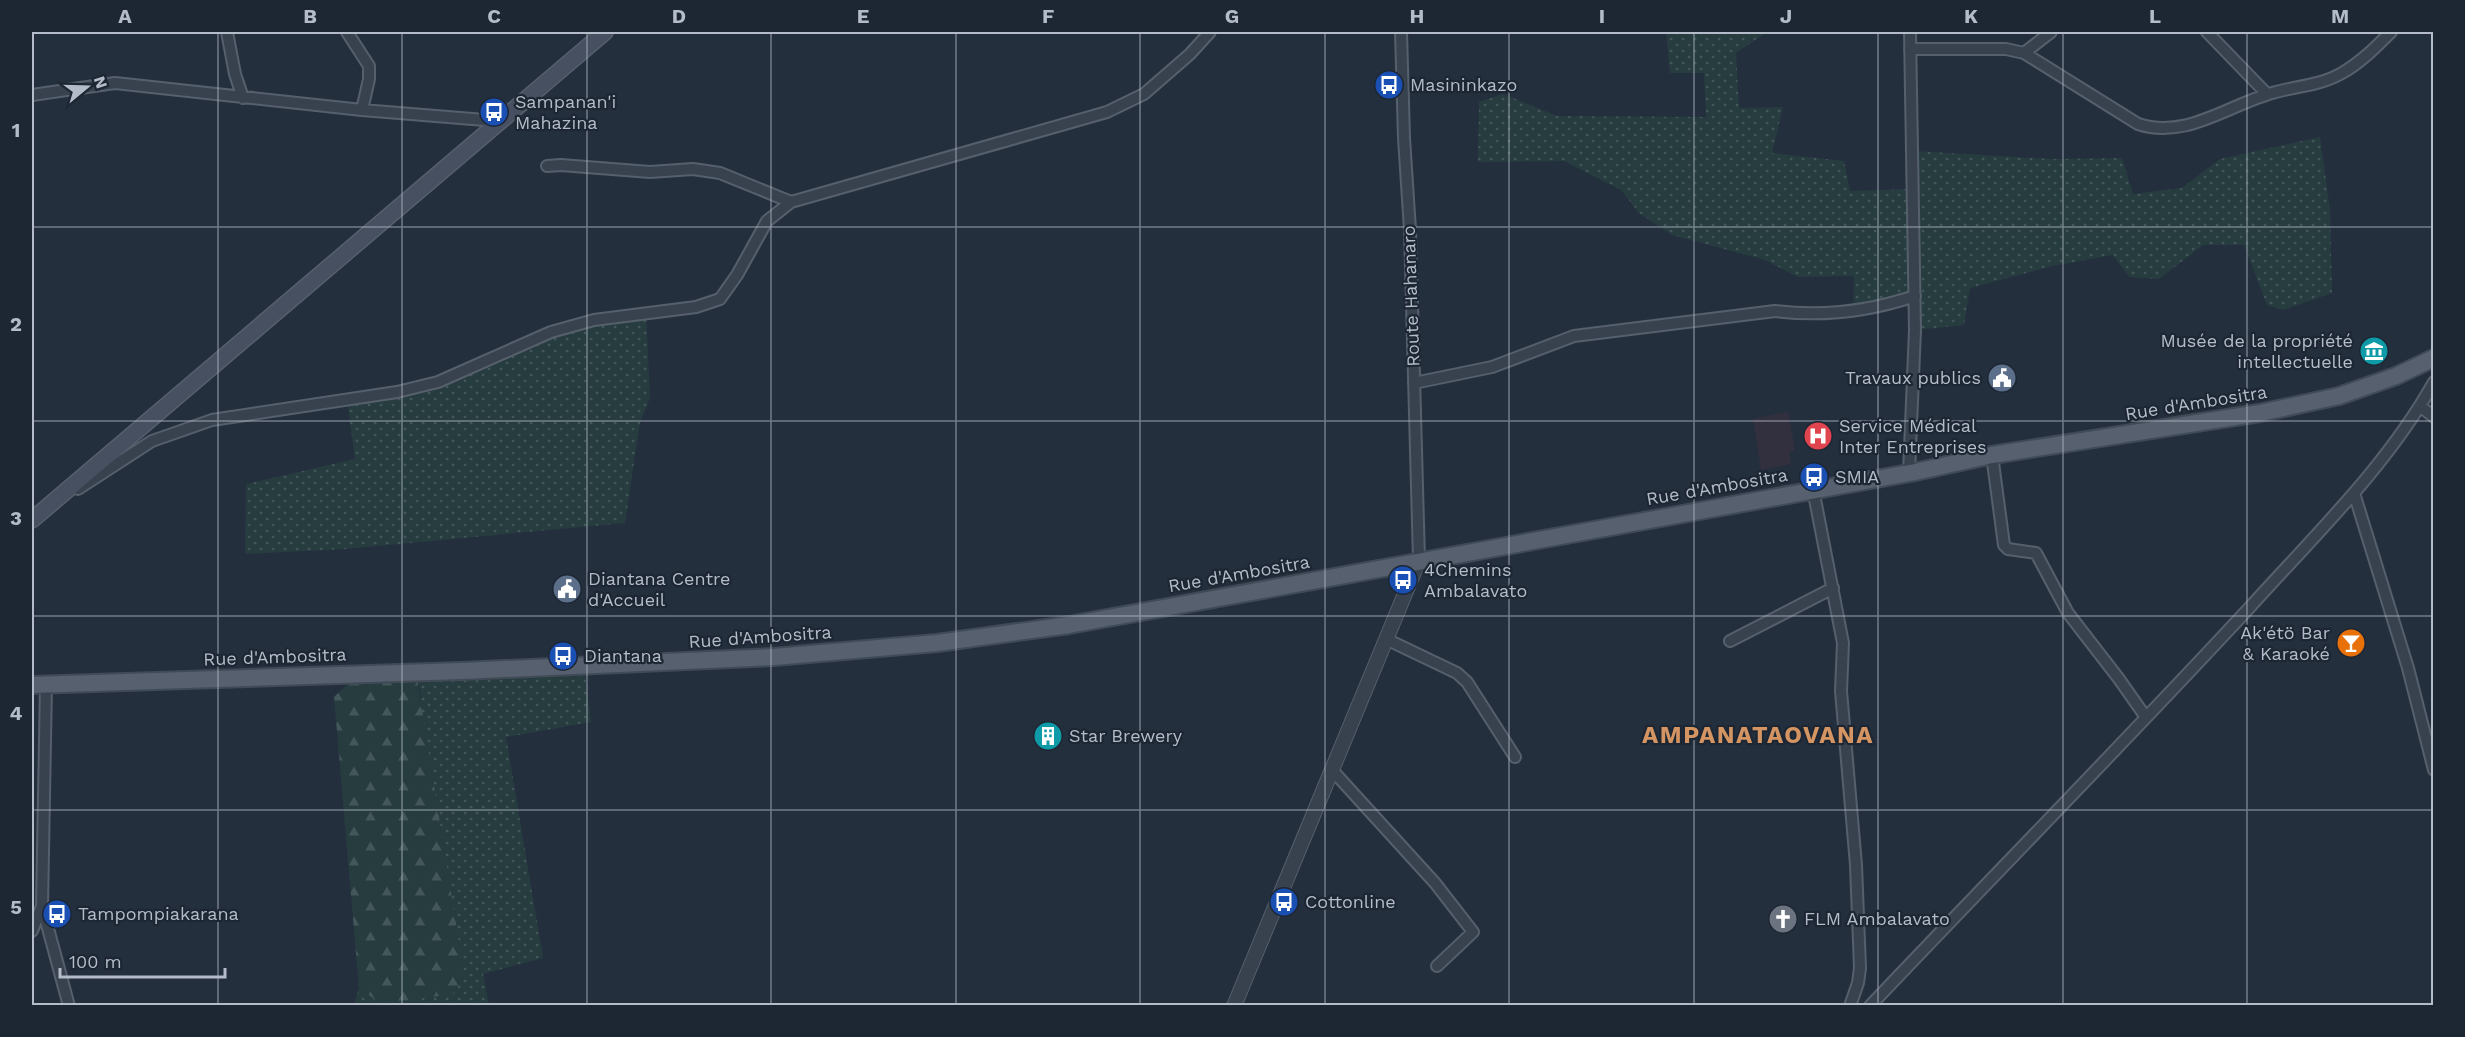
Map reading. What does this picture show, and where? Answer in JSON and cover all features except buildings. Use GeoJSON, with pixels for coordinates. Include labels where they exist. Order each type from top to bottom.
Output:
{"type":"FeatureCollection","features":[{"type":"Feature","properties":{"kind":"main road"},"geometry":{"type":"LineString","coordinates":[[32,520],[50,507],[497,121],[605,32]]}},
{"type":"Feature","properties":{"kind":"main road","name":"Rue d'Ambositra"},"geometry":{"type":"LineString","coordinates":[[39,685],[553,668],[774,657],[937,643],[1069,625],[1909,473],[1992,455],[2260,413],[2328,398],[2396,376],[2433,358]]}},
{"type":"Feature","properties":{"kind":"street"},"geometry":{"type":"LineString","coordinates":[[227,32],[235,74],[243,98]]}},
{"type":"Feature","properties":{"kind":"street"},"geometry":{"type":"LineString","coordinates":[[347,32],[369,66],[369,79],[362,110]]}},
{"type":"Feature","properties":{"kind":"street"},"geometry":{"type":"LineString","coordinates":[[50,507],[152,441],[212,420],[397,392],[438,382],[551,332],[594,320],[696,307],[720,299],[767,221],[791,202],[1107,112],[1144,94],[1190,54],[1210,32]]}},
{"type":"Feature","properties":{"kind":"street","name":"Route Hahanaro"},"geometry":{"type":"LineString","coordinates":[[1401,32],[1419,560]]}},
{"type":"Feature","properties":{"kind":"street"},"geometry":{"type":"LineString","coordinates":[[1909,473],[1915,296],[1910,32]]}},
{"type":"Feature","properties":{"kind":"street"},"geometry":{"type":"LineString","coordinates":[[2024,53],[2051,32]]}},
{"type":"Feature","properties":{"kind":"street"},"geometry":{"type":"LineString","coordinates":[[2207,32],[2267,94]]}},
{"type":"Feature","properties":{"kind":"street"},"geometry":{"type":"LineString","coordinates":[[1910,48],[2006,49],[2024,53],[2138,124],[2150,128],[2187,127],[2267,94],[2312,86],[2341,74],[2357,63],[2391,32]]}},
{"type":"Feature","properties":{"kind":"street"},"geometry":{"type":"LineString","coordinates":[[32,95],[115,83],[362,110],[497,121]]}},
{"type":"Feature","properties":{"kind":"street"},"geometry":{"type":"LineString","coordinates":[[547,166],[561,165],[650,172],[693,169],[720,173],[791,202]]}},
{"type":"Feature","properties":{"kind":"street"},"geometry":{"type":"LineString","coordinates":[[1414,383],[1492,367],[1574,336],[1775,311],[1807,315],[1883,307],[1915,296]]}},
{"type":"Feature","properties":{"kind":"street"},"geometry":{"type":"LineString","coordinates":[[1870,1005],[2145,716],[2190,672],[2354,493],[2420,406],[2433,382]]}},
{"type":"Feature","properties":{"kind":"street"},"geometry":{"type":"LineString","coordinates":[[2420,406],[2433,417]]}},
{"type":"Feature","properties":{"kind":"street"},"geometry":{"type":"LineString","coordinates":[[1992,455],[2004,544],[2008,549],[2036,553],[2068,613],[2145,716]]}},
{"type":"Feature","properties":{"kind":"street"},"geometry":{"type":"LineString","coordinates":[[1813,489],[1843,643],[1841,690],[1856,865],[1860,968],[1850,1005]]}},
{"type":"Feature","properties":{"kind":"street"},"geometry":{"type":"LineString","coordinates":[[2354,493],[2408,668],[2433,770]]}},
{"type":"Feature","properties":{"kind":"street"},"geometry":{"type":"LineString","coordinates":[[1234,1005],[1419,560]]}},
{"type":"Feature","properties":{"kind":"street"},"geometry":{"type":"LineString","coordinates":[[1730,641],[1833,588]]}},
{"type":"Feature","properties":{"kind":"street"},"geometry":{"type":"LineString","coordinates":[[1386,639],[1457,673],[1467,682],[1515,757]]}},
{"type":"Feature","properties":{"kind":"street"},"geometry":{"type":"LineString","coordinates":[[39,685],[42,906],[69,1005]]}},
{"type":"Feature","properties":{"kind":"street"},"geometry":{"type":"LineString","coordinates":[[1332,771],[1435,882],[1473,932],[1437,966]]}},
{"type":"Feature","properties":{"kind":"street"},"geometry":{"type":"LineString","coordinates":[[32,931],[42,906]]}},
{"type":"Feature","properties":{"kind":"shaded area"},"geometry":{"type":"Polygon","coordinates":[[[1788,412],[1795,450],[1789,452],[1791,464],[1761,470],[1753,419],[1788,412]]]}},
{"type":"Feature","properties":{"kind":"green space"},"geometry":{"type":"Polygon","coordinates":[[[1666,32],[1767,32],[1736,53],[1739,108],[1783,107],[1772,153],[1844,161],[1850,191],[1913,189],[1913,151],[2052,159],[2122,158],[2133,194],[2182,188],[2220,159],[2320,137],[2330,210],[2332,293],[2283,310],[2267,305],[2244,245],[2203,245],[2159,279],[2129,277],[2113,255],[2053,266],[1970,288],[1964,325],[1915,330],[1914,296],[1853,309],[1854,276],[1798,277],[1765,260],[1672,235],[1639,213],[1621,190],[1564,161],[1478,162],[1479,102],[1503,94],[1557,116],[1706,117],[1704,73],[1670,73],[1666,32]]]}},
{"type":"Feature","properties":{"kind":"green space"},"geometry":{"type":"Polygon","coordinates":[[[646,313],[650,398],[640,422],[625,523],[345,549],[245,554],[246,484],[355,459],[347,400],[438,382],[551,332],[646,313]]]}},
{"type":"Feature","properties":{"kind":"green space"},"geometry":{"type":"Polygon","coordinates":[[[585,675],[591,722],[506,737],[543,958],[483,974],[489,1005],[354,1006],[359,988],[381,1004],[421,696],[417,678],[585,675]]]}},
{"type":"Feature","properties":{"kind":"green space"},"geometry":{"type":"Polygon","coordinates":[[[417,678],[464,974],[453,994],[381,1004],[359,988],[334,697],[350,682],[417,678]]]}},
{"type":"Feature","properties":{"kind":"place","name":"Masininkazo"},"geometry":{"type":"Point","coordinates":[1389,85]}},
{"type":"Feature","properties":{"kind":"place","name":"Sampanan'i Mahazina"},"geometry":{"type":"Point","coordinates":[494,112]}},
{"type":"Feature","properties":{"kind":"place","name":"Musée de la propriété intellectuelle"},"geometry":{"type":"Point","coordinates":[2374,351]}},
{"type":"Feature","properties":{"kind":"place","name":"Travaux publics"},"geometry":{"type":"Point","coordinates":[2002,378]}},
{"type":"Feature","properties":{"kind":"place","name":"Service Médical Inter Entreprises"},"geometry":{"type":"Point","coordinates":[1818,436]}},
{"type":"Feature","properties":{"kind":"place","name":"SMIA"},"geometry":{"type":"Point","coordinates":[1814,477]}},
{"type":"Feature","properties":{"kind":"place","name":"4Chemins Ambalavato"},"geometry":{"type":"Point","coordinates":[1403,580]}},
{"type":"Feature","properties":{"kind":"place","name":"Diantana Centre d'Accueil"},"geometry":{"type":"Point","coordinates":[567,589]}},
{"type":"Feature","properties":{"kind":"place","name":"Ak'étö Bar & Karaoké"},"geometry":{"type":"Point","coordinates":[2351,643]}},
{"type":"Feature","properties":{"kind":"place","name":"Diantana"},"geometry":{"type":"Point","coordinates":[563,656]}},
{"type":"Feature","properties":{"kind":"place","name":"Star Brewery"},"geometry":{"type":"Point","coordinates":[1048,736]}},
{"type":"Feature","properties":{"kind":"place","name":"Cottonline"},"geometry":{"type":"Point","coordinates":[1284,902]}},
{"type":"Feature","properties":{"kind":"place","name":"Tampompiakarana"},"geometry":{"type":"Point","coordinates":[57,914]}},
{"type":"Feature","properties":{"kind":"place","name":"FLM Ambalavato"},"geometry":{"type":"Point","coordinates":[1783,919]}},
{"type":"Feature","properties":{"kind":"district","name":"AMPANATAOVANA"},"geometry":{"type":"Point","coordinates":[1758,735]}}]}
